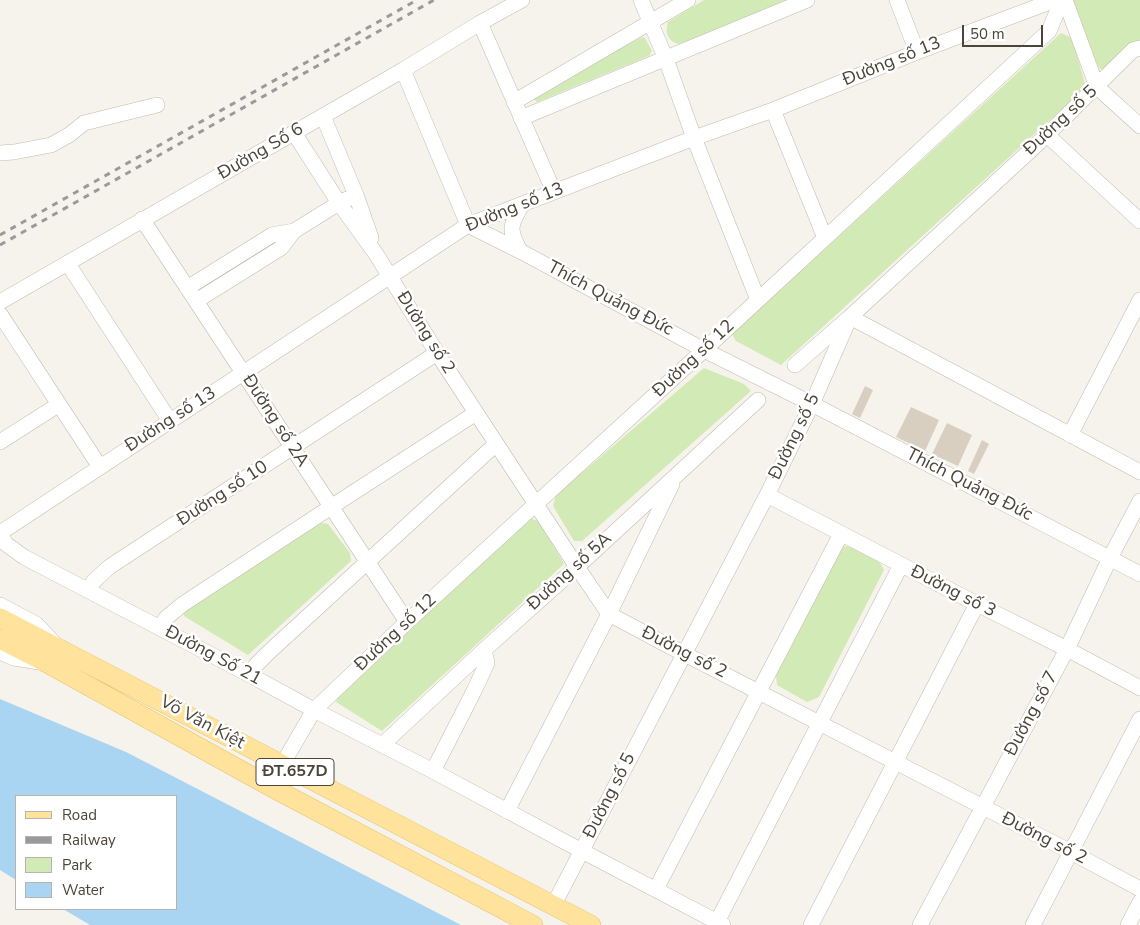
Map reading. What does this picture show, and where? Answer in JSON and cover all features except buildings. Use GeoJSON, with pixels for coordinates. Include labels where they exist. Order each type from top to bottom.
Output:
{"type":"FeatureCollection","features":[{"type":"Feature","properties":{"kind":"main road","name":"Võ Văn Kiệt"},"geometry":{"type":"LineString","coordinates":[[0,618],[591,925]]}},
{"type":"Feature","properties":{"kind":"main road","name":"Võ Văn Kiệt"},"geometry":{"type":"LineString","coordinates":[[0,639],[271,787],[533,925]]}},
{"type":"Feature","properties":{"kind":"main road"},"geometry":{"type":"LineString","coordinates":[[271,787],[282,765]]}},
{"type":"Feature","properties":{"kind":"street","name":"Đường Số 6"},"geometry":{"type":"LineString","coordinates":[[0,302],[522,0]]}},
{"type":"Feature","properties":{"kind":"street"},"geometry":{"type":"LineString","coordinates":[[641,0],[666,59],[694,138],[758,300]]}},
{"type":"Feature","properties":{"kind":"street"},"geometry":{"type":"LineString","coordinates":[[514,102],[688,0]]}},
{"type":"Feature","properties":{"kind":"street"},"geometry":{"type":"LineString","coordinates":[[522,118],[807,0]]}},
{"type":"Feature","properties":{"kind":"street"},"geometry":{"type":"LineString","coordinates":[[897,0],[917,52]]}},
{"type":"Feature","properties":{"kind":"street","name":"Đường số 13"},"geometry":{"type":"LineString","coordinates":[[0,533],[468,225],[694,138],[773,110],[917,52],[1055,0]]}},
{"type":"Feature","properties":{"kind":"street"},"geometry":{"type":"LineString","coordinates":[[1063,0],[1097,87],[1140,126]]}},
{"type":"Feature","properties":{"kind":"street","name":"Đường số 12"},"geometry":{"type":"LineString","coordinates":[[282,765],[314,710],[406,622],[1049,31],[1063,0]]}},
{"type":"Feature","properties":{"kind":"street"},"geometry":{"type":"LineString","coordinates":[[480,24],[554,192]]}},
{"type":"Feature","properties":{"kind":"street","name":"Đường số 5"},"geometry":{"type":"LineString","coordinates":[[553,906],[767,495],[812,404],[850,317],[1097,87],[1133,50],[1140,48]]}},
{"type":"Feature","properties":{"kind":"street"},"geometry":{"type":"LineString","coordinates":[[403,70],[468,225]]}},
{"type":"Feature","properties":{"kind":"street"},"geometry":{"type":"LineString","coordinates":[[0,153],[51,145],[69,135],[84,123],[157,105]]}},
{"type":"Feature","properties":{"kind":"street"},"geometry":{"type":"LineString","coordinates":[[773,110],[826,238]]}},
{"type":"Feature","properties":{"kind":"street","name":"Đường số 2"},"geometry":{"type":"LineString","coordinates":[[323,116],[356,195],[376,254]]}},
{"type":"Feature","properties":{"kind":"street","name":"Đường số 2"},"geometry":{"type":"LineString","coordinates":[[294,133],[340,204],[376,254],[437,353],[609,614],[1071,852],[1140,890]]}},
{"type":"Feature","properties":{"kind":"street"},"geometry":{"type":"LineString","coordinates":[[1047,134],[1140,221]]}},
{"type":"Feature","properties":{"kind":"street"},"geometry":{"type":"LineString","coordinates":[[187,288],[272,235],[294,231],[356,195]]}},
{"type":"Feature","properties":{"kind":"street"},"geometry":{"type":"LineString","coordinates":[[520,251],[513,236],[512,227],[514,217],[522,204]]}},
{"type":"Feature","properties":{"kind":"street","name":"Đường số 2A"},"geometry":{"type":"LineString","coordinates":[[142,219],[406,622]]}},
{"type":"Feature","properties":{"kind":"street","name":"Thích Quảng Đức"},"geometry":{"type":"LineString","coordinates":[[468,225],[704,350],[1140,574]]}},
{"type":"Feature","properties":{"kind":"street"},"geometry":{"type":"LineString","coordinates":[[196,301],[281,248],[294,231]]}},
{"type":"Feature","properties":{"kind":"street"},"geometry":{"type":"LineString","coordinates":[[68,264],[170,421]]}},
{"type":"Feature","properties":{"kind":"street"},"geometry":{"type":"LineString","coordinates":[[1070,435],[1140,300]]}},
{"type":"Feature","properties":{"kind":"street"},"geometry":{"type":"LineString","coordinates":[[0,314],[100,467]]}},
{"type":"Feature","properties":{"kind":"street"},"geometry":{"type":"LineString","coordinates":[[795,365],[850,317],[1140,472]]}},
{"type":"Feature","properties":{"kind":"street","name":"Đường số 10"},"geometry":{"type":"LineString","coordinates":[[88,590],[94,581],[110,567],[437,353]]}},
{"type":"Feature","properties":{"kind":"street","name":"Đường số 5A"},"geometry":{"type":"LineString","coordinates":[[382,745],[758,400]]}},
{"type":"Feature","properties":{"kind":"street"},"geometry":{"type":"LineString","coordinates":[[0,442],[58,405]]}},
{"type":"Feature","properties":{"kind":"street"},"geometry":{"type":"LineString","coordinates":[[160,628],[166,618],[183,604],[476,413]]}},
{"type":"Feature","properties":{"kind":"street"},"geometry":{"type":"LineString","coordinates":[[250,675],[256,665],[269,652],[496,444]]}},
{"type":"Feature","properties":{"kind":"street"},"geometry":{"type":"LineString","coordinates":[[507,811],[609,614],[676,475]]}},
{"type":"Feature","properties":{"kind":"street","name":"Đường số 3"},"geometry":{"type":"LineString","coordinates":[[767,495],[1140,688]]}},
{"type":"Feature","properties":{"kind":"street","name":"Đường số 7"},"geometry":{"type":"LineString","coordinates":[[920,925],[1067,649],[1110,558],[1140,501]]}},
{"type":"Feature","properties":{"kind":"street","name":"Đường Số 21"},"geometry":{"type":"LineString","coordinates":[[0,533],[6,544],[24,557],[720,923]]}},
{"type":"Feature","properties":{"kind":"street"},"geometry":{"type":"LineString","coordinates":[[656,889],[841,534]]}},
{"type":"Feature","properties":{"kind":"street"},"geometry":{"type":"LineString","coordinates":[[720,923],[901,565]]}},
{"type":"Feature","properties":{"kind":"street"},"geometry":{"type":"LineString","coordinates":[[811,925],[976,604]]}},
{"type":"Feature","properties":{"kind":"street"},"geometry":{"type":"LineString","coordinates":[[0,605],[36,624],[56,646]]}},
{"type":"Feature","properties":{"kind":"street"},"geometry":{"type":"LineString","coordinates":[[433,771],[487,663],[484,650]]}},
{"type":"Feature","properties":{"kind":"street"},"geometry":{"type":"LineString","coordinates":[[0,652],[14,658],[47,663]]}},
{"type":"Feature","properties":{"kind":"street"},"geometry":{"type":"LineString","coordinates":[[1033,925],[1140,719]]}},
{"type":"Feature","properties":{"kind":"street"},"geometry":{"type":"LineString","coordinates":[[1128,925],[1140,902]]}},
{"type":"Feature","properties":{"kind":"green space"},"geometry":{"type":"Polygon","coordinates":[[[704,0],[791,0],[789,3],[679,44],[669,39],[667,33],[668,22],[704,0]]]}},
{"type":"Feature","properties":{"kind":"green space"},"geometry":{"type":"Polygon","coordinates":[[[1073,0],[1140,0],[1140,42],[1106,71],[1099,68],[1074,9],[1073,0]]]}},
{"type":"Feature","properties":{"kind":"green space"},"geometry":{"type":"Polygon","coordinates":[[[1061,33],[1072,38],[1086,87],[781,365],[736,341],[732,334],[1061,33]]]}},
{"type":"Feature","properties":{"kind":"green space"},"geometry":{"type":"Polygon","coordinates":[[[642,37],[645,38],[652,51],[649,56],[537,102],[533,99],[538,92],[642,37]]]}},
{"type":"Feature","properties":{"kind":"green space"},"geometry":{"type":"Polygon","coordinates":[[[704,368],[744,384],[751,391],[582,541],[574,541],[553,506],[556,495],[704,368]]]}},
{"type":"Feature","properties":{"kind":"green space"},"geometry":{"type":"Polygon","coordinates":[[[528,518],[539,521],[564,564],[382,731],[336,702],[339,693],[528,518]]]}},
{"type":"Feature","properties":{"kind":"green space"},"geometry":{"type":"Polygon","coordinates":[[[321,523],[328,524],[350,553],[351,561],[248,655],[184,616],[183,611],[321,523]]]}},
{"type":"Feature","properties":{"kind":"green space"},"geometry":{"type":"Polygon","coordinates":[[[845,546],[866,553],[879,562],[884,570],[819,697],[807,702],[777,685],[776,675],[841,549],[845,546]]]}},
{"type":"Feature","properties":{"kind":"water"},"geometry":{"type":"Polygon","coordinates":[[[0,699],[126,752],[461,925],[90,925],[65,910],[178,910],[178,795],[15,795],[15,879],[0,870],[0,699]]]}},
{"type":"Feature","properties":{"kind":"railway"},"geometry":{"type":"LineString","coordinates":[[0,235],[417,0]]}},
{"type":"Feature","properties":{"kind":"railway"},"geometry":{"type":"LineString","coordinates":[[0,245],[434,0]]}}]}
